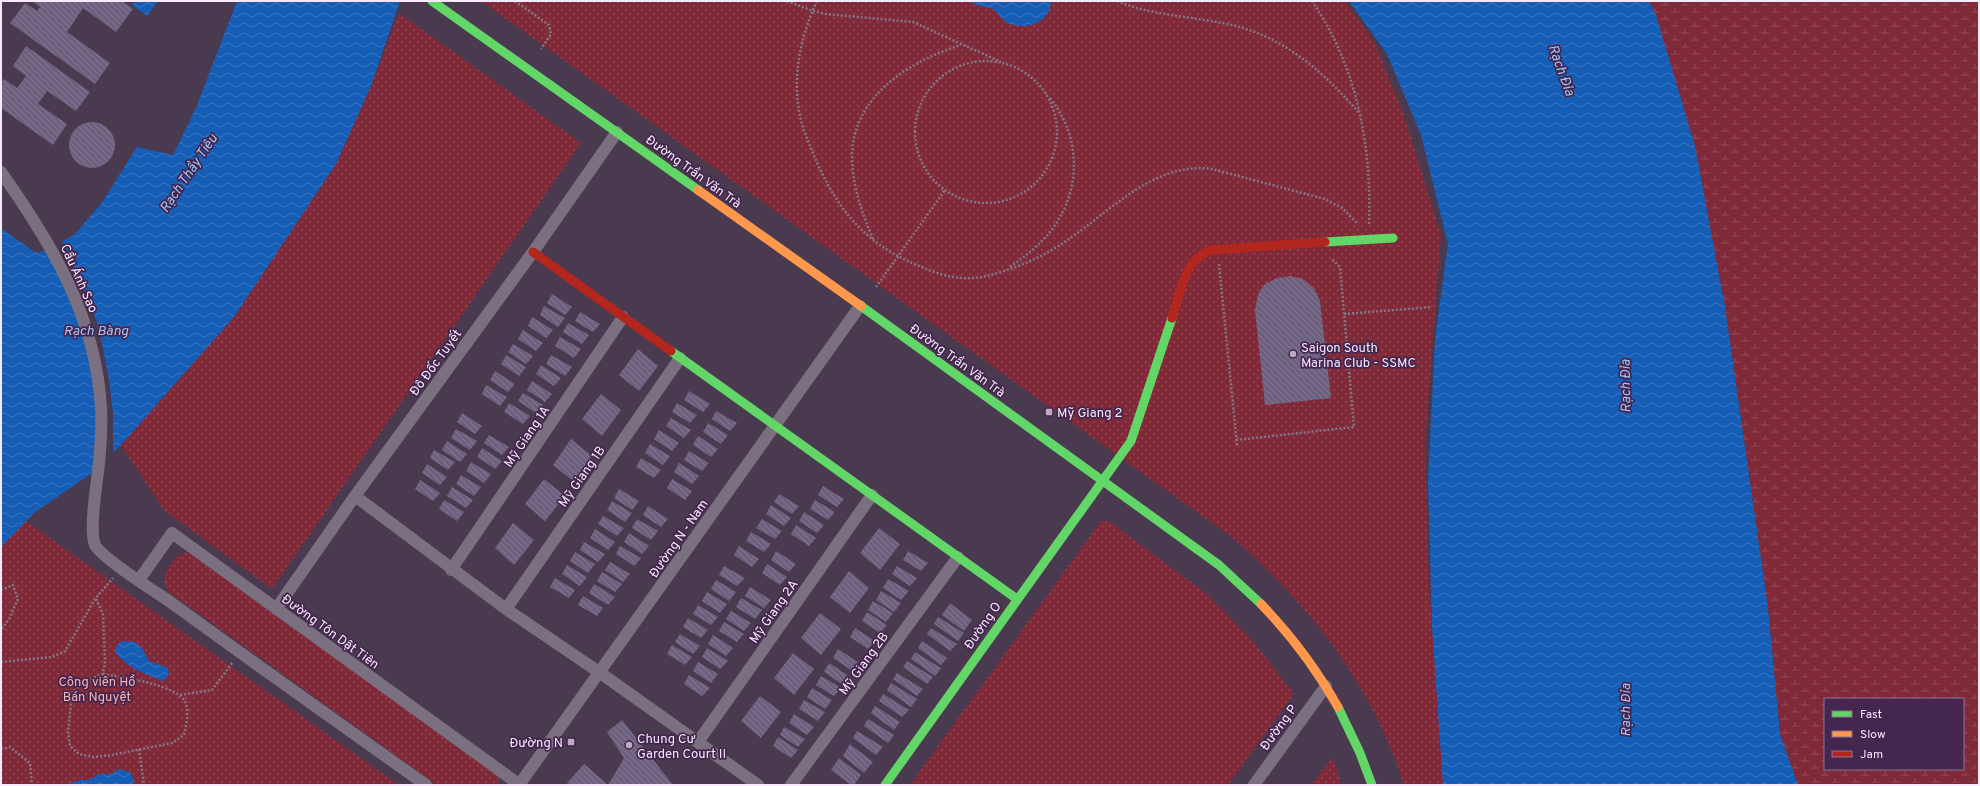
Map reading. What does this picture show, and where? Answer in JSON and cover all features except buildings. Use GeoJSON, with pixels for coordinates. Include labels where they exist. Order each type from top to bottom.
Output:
{"type":"FeatureCollection","features":[{"type":"Feature","properties":{"kind":"street","name":"Đường Trần Văn Trà"},"geometry":{"type":"LineString","coordinates":[[432,1],[1103,480],[1204,553],[1236,579],[1280,624],[1307,658],[1326,686],[1346,723],[1372,785]]}},
{"type":"Feature","properties":{"kind":"street","name":"Đô Đốc Tuyết"},"geometry":{"type":"LineString","coordinates":[[276,609],[355,496],[533,252],[617,132]]}},
{"type":"Feature","properties":{"kind":"street","name":"Cầu Ánh Sao"},"geometry":{"type":"LineString","coordinates":[[1,172],[43,232],[64,272],[82,313],[94,360],[101,407],[100,451],[92,535],[98,549],[121,567]]}},
{"type":"Feature","properties":{"kind":"street","name":"Đường O"},"geometry":{"type":"LineString","coordinates":[[885,785],[1131,441],[1190,266],[1198,256],[1212,250],[1393,238]]}},
{"type":"Feature","properties":{"kind":"street"},"geometry":{"type":"LineString","coordinates":[[533,252],[1017,599]]}},
{"type":"Feature","properties":{"kind":"street","name":"Đường N - Nam"},"geometry":{"type":"LineString","coordinates":[[519,785],[860,306]]}},
{"type":"Feature","properties":{"kind":"street","name":"Mỹ Giang 1A"},"geometry":{"type":"LineString","coordinates":[[451,570],[623,317]]}},
{"type":"Feature","properties":{"kind":"street","name":"Mỹ Giang 1B"},"geometry":{"type":"LineString","coordinates":[[506,609],[680,358]]}},
{"type":"Feature","properties":{"kind":"street","name":"Mỹ Giang 2A"},"geometry":{"type":"LineString","coordinates":[[698,742],[872,495]]}},
{"type":"Feature","properties":{"kind":"street"},"geometry":{"type":"LineString","coordinates":[[355,496],[451,570],[600,672],[758,785]]}},
{"type":"Feature","properties":{"kind":"street","name":"Đường Tôn Dật Tiên"},"geometry":{"type":"LineString","coordinates":[[139,580],[172,533],[519,785]]}},
{"type":"Feature","properties":{"kind":"street","name":"Mỹ Giang 2B"},"geometry":{"type":"LineString","coordinates":[[791,785],[958,557]]}},
{"type":"Feature","properties":{"kind":"street"},"geometry":{"type":"LineString","coordinates":[[121,567],[426,785]]}},
{"type":"Feature","properties":{"kind":"street","name":"Đường P"},"geometry":{"type":"LineString","coordinates":[[1254,785],[1326,686]]}},
{"type":"Feature","properties":{"kind":"path"},"geometry":{"type":"LineString","coordinates":[[515,1],[549,25],[551,34],[541,49]]}},
{"type":"Feature","properties":{"kind":"path"},"geometry":{"type":"LineString","coordinates":[[786,1],[813,11],[839,16],[913,22],[1028,75],[1045,92],[1059,112],[1070,139],[1074,160],[1074,179],[1066,205],[1052,229],[1031,250],[1007,269]]}},
{"type":"Feature","properties":{"kind":"path"},"geometry":{"type":"LineString","coordinates":[[817,1],[802,46],[798,67],[797,98],[801,121],[809,145],[833,195],[852,221],[873,240],[898,256],[925,269],[955,277],[976,278],[1007,269],[1036,257],[1065,242],[1149,182],[1167,174],[1195,168],[1212,170],[1324,200],[1342,208],[1361,228]]}},
{"type":"Feature","properties":{"kind":"path"},"geometry":{"type":"LineString","coordinates":[[1117,1],[1152,12],[1223,23],[1258,32],[1297,53],[1320,71],[1359,113]]}},
{"type":"Feature","properties":{"kind":"path"},"geometry":{"type":"LineString","coordinates":[[1312,1],[1338,48],[1354,91],[1367,155],[1370,199],[1369,228]]}},
{"type":"Feature","properties":{"kind":"path"},"geometry":{"type":"LineString","coordinates":[[873,240],[862,211],[853,174],[852,147],[859,122],[871,101],[894,78],[922,60],[961,45]]}},
{"type":"Feature","properties":{"kind":"path"},"geometry":{"type":"LineString","coordinates":[[1008,65],[983,61],[957,67],[936,82],[925,96],[916,120],[917,147],[927,171],[945,190],[970,202],[989,203],[1012,198],[1032,186],[1050,164],[1056,142],[1056,118],[1045,92]]}},
{"type":"Feature","properties":{"kind":"path"},"geometry":{"type":"LineString","coordinates":[[876,287],[945,190]]}},
{"type":"Feature","properties":{"kind":"path"},"geometry":{"type":"LineString","coordinates":[[1236,440],[1354,427],[1340,267],[1328,256]]}},
{"type":"Feature","properties":{"kind":"path"},"geometry":{"type":"LineString","coordinates":[[1219,264],[1237,445]]}},
{"type":"Feature","properties":{"kind":"path"},"geometry":{"type":"LineString","coordinates":[[1344,314],[1432,307]]}},
{"type":"Feature","properties":{"kind":"path"},"geometry":{"type":"LineString","coordinates":[[1,662],[52,657],[65,651],[95,599],[121,567]]}},
{"type":"Feature","properties":{"kind":"path"},"geometry":{"type":"LineString","coordinates":[[1,590],[13,585],[18,599],[9,619],[1,630]]}},
{"type":"Feature","properties":{"kind":"path"},"geometry":{"type":"LineString","coordinates":[[95,599],[103,614],[105,662],[103,674]]}},
{"type":"Feature","properties":{"kind":"path"},"geometry":{"type":"LineString","coordinates":[[180,695],[186,703],[187,720],[184,735],[172,742],[92,758],[79,754],[70,746],[68,732],[72,693],[85,681],[103,674],[138,680],[180,695],[212,690],[240,652]]}},
{"type":"Feature","properties":{"kind":"path"},"geometry":{"type":"LineString","coordinates":[[1,748],[10,747],[30,763],[32,785]]}},
{"type":"Feature","properties":{"kind":"path"},"geometry":{"type":"LineString","coordinates":[[139,749],[144,785]]}},
{"type":"Feature","properties":{"kind":"green space"},"geometry":{"type":"Polygon","coordinates":[[[481,1],[1345,1],[1374,41],[1404,115],[1441,235],[1425,442],[1429,588],[1445,785],[1404,785],[1391,749],[1375,714],[1357,681],[1336,650],[1313,619],[1288,591],[1233,538],[481,1]]]}},
{"type":"Feature","properties":{"kind":"green space"},"geometry":{"type":"Polygon","coordinates":[[[1649,1],[1979,1],[1979,785],[1798,785],[1780,734],[1768,608],[1725,307],[1649,1]]]}},
{"type":"Feature","properties":{"kind":"green space"},"geometry":{"type":"Polygon","coordinates":[[[399,13],[581,143],[272,589],[164,510],[121,445],[234,317],[336,164],[371,86],[399,13]]]}},
{"type":"Feature","properties":{"kind":"green space","name":"Công viên Hồ Bán Nguyệt"},"geometry":{"type":"Polygon","coordinates":[[[26,521],[399,785],[1,785],[1,547],[26,521]]]}},
{"type":"Feature","properties":{"kind":"green space"},"geometry":{"type":"Polygon","coordinates":[[[1101,521],[1110,522],[1207,594],[1253,641],[1294,694],[1228,785],[910,785],[1101,521]]]}},
{"type":"Feature","properties":{"kind":"green space"},"geometry":{"type":"Polygon","coordinates":[[[185,553],[190,553],[497,774],[499,778],[498,785],[437,785],[169,592],[165,581],[168,569],[175,559],[185,553]]]}},
{"type":"Feature","properties":{"kind":"green space"},"geometry":{"type":"Polygon","coordinates":[[[1333,757],[1341,785],[1311,785],[1333,757]]]}},
{"type":"Feature","properties":{"kind":"water"},"geometry":{"type":"Polygon","coordinates":[[[135,1],[158,1],[147,16],[132,5],[135,1]]]}},
{"type":"Feature","properties":{"kind":"water","name":"Rạch Bàng"},"geometry":{"type":"Polygon","coordinates":[[[237,1],[400,1],[371,86],[336,164],[234,317],[121,445],[92,473],[34,513],[1,547],[1,228],[33,251],[39,253],[74,235],[101,204],[137,147],[173,155],[196,108],[237,1]]]}},
{"type":"Feature","properties":{"kind":"water"},"geometry":{"type":"Polygon","coordinates":[[[970,1],[1051,1],[1050,9],[1042,20],[1028,26],[1021,26],[1006,22],[993,9],[976,5],[970,1]]]}},
{"type":"Feature","properties":{"kind":"water","name":"Rạch Đỉa"},"geometry":{"type":"Polygon","coordinates":[[[1349,1],[1649,1],[1656,15],[1695,146],[1725,307],[1768,608],[1780,734],[1798,785],[1443,785],[1432,626],[1428,482],[1435,339],[1448,244],[1421,135],[1387,54],[1349,1]]]}},
{"type":"Feature","properties":{"kind":"water"},"geometry":{"type":"Polygon","coordinates":[[[122,641],[135,642],[142,648],[149,661],[168,668],[169,674],[163,681],[143,673],[125,662],[115,652],[117,645],[122,641]]]}},
{"type":"Feature","properties":{"kind":"water"},"geometry":{"type":"Polygon","coordinates":[[[119,769],[130,772],[135,782],[129,785],[66,785],[80,780],[89,780],[99,774],[111,774],[119,769]]]}},
{"type":"Feature","properties":{"kind":"pier"},"geometry":{"type":"Polygon","coordinates":[[[61,239],[85,289],[99,328],[109,380],[113,414],[113,456],[94,473],[97,396],[82,327],[46,247],[61,239]]]}},
{"type":"Feature","properties":{"kind":"traffic: fast"},"geometry":{"type":"LineString","coordinates":[[432,1],[698,190]]}},
{"type":"Feature","properties":{"kind":"traffic: fast"},"geometry":{"type":"LineString","coordinates":[[1325,242],[1393,238]]}},
{"type":"Feature","properties":{"kind":"traffic: fast"},"geometry":{"type":"LineString","coordinates":[[861,306],[1219,565],[1261,604]]}},
{"type":"Feature","properties":{"kind":"traffic: fast"},"geometry":{"type":"LineString","coordinates":[[885,785],[1131,441],[1172,318]]}},
{"type":"Feature","properties":{"kind":"traffic: fast"},"geometry":{"type":"LineString","coordinates":[[671,351],[1017,599]]}},
{"type":"Feature","properties":{"kind":"traffic: fast"},"geometry":{"type":"LineString","coordinates":[[1338,707],[1360,753],[1372,785]]}},
{"type":"Feature","properties":{"kind":"traffic: slow"},"geometry":{"type":"LineString","coordinates":[[698,190],[861,306]]}},
{"type":"Feature","properties":{"kind":"traffic: slow"},"geometry":{"type":"LineString","coordinates":[[1261,604],[1303,653],[1338,707]]}},
{"type":"Feature","properties":{"kind":"traffic: jam"},"geometry":{"type":"LineString","coordinates":[[1172,318],[1184,278],[1189,269],[1195,261],[1211,250],[1325,242]]}},
{"type":"Feature","properties":{"kind":"traffic: jam"},"geometry":{"type":"LineString","coordinates":[[533,252],[671,351]]}},
{"type":"Feature","properties":{"kind":"place","name":"Saigon South Marina Club - SSMC"},"geometry":{"type":"Point","coordinates":[1293,354]}},
{"type":"Feature","properties":{"kind":"place","name":"Mỹ Giang 2"},"geometry":{"type":"Point","coordinates":[1049,412]}},
{"type":"Feature","properties":{"kind":"place","name":"Đường N"},"geometry":{"type":"Point","coordinates":[571,742]}},
{"type":"Feature","properties":{"kind":"place","name":"Chung Cư Garden Court II"},"geometry":{"type":"Point","coordinates":[629,745]}},
{"type":"Feature","properties":{"kind":"water label","name":"Rạch Thầy Tiêu"},"geometry":{"type":"Point","coordinates":[188,173]}}]}
